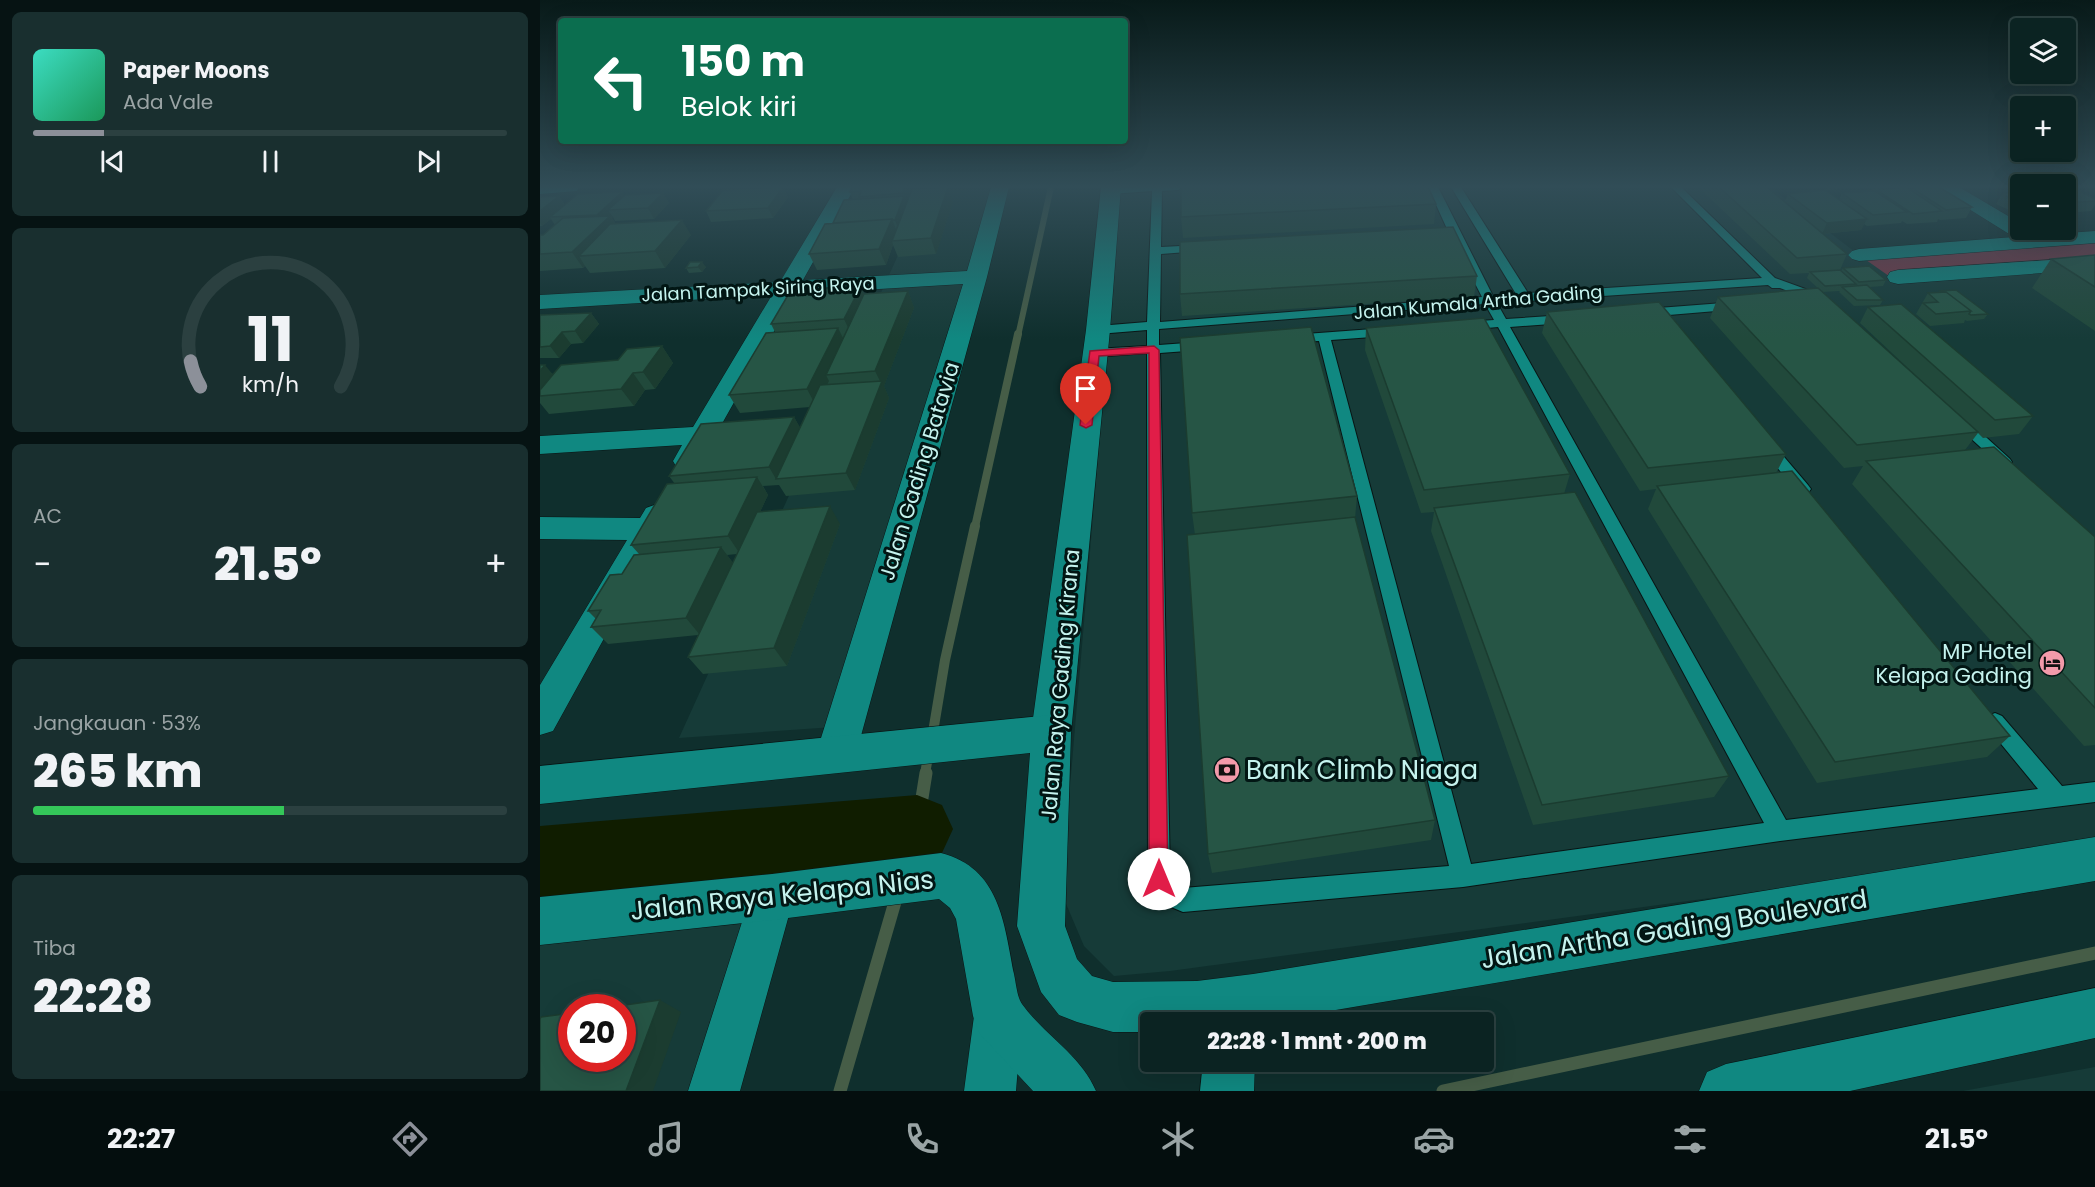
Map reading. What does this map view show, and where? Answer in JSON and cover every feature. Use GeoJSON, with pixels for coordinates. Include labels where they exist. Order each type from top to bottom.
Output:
{"type":"FeatureCollection","features":[{"type":"Feature","properties":{"kind":"main road","name":"Jalan Raya Gading Kirana"},"geometry":{"type":"LineString","coordinates":[[1106,238],[1096,342],[1051,733],[1041,926],[1058,975],[1077,998],[1113,1007],[1197,1006],[1248,1011]]}},
{"type":"Feature","properties":{"kind":"main road"},"geometry":{"type":"LineString","coordinates":[[540,785],[1051,733]]}},
{"type":"Feature","properties":{"kind":"main road","name":"Jalan Artha Gading Boulevard"},"geometry":{"type":"LineString","coordinates":[[1248,1011],[2095,859]]}},
{"type":"Feature","properties":{"kind":"main road","name":"Jalan Raya Kelapa Nias"},"geometry":{"type":"LineString","coordinates":[[540,921],[941,876],[949,878],[966,892],[978,912],[998,1016]]}},
{"type":"Feature","properties":{"kind":"main road"},"geometry":{"type":"LineString","coordinates":[[1725,1091],[2095,1013]]}},
{"type":"Feature","properties":{"kind":"main road"},"geometry":{"type":"LineString","coordinates":[[998,1016],[1069,1091]]}},
{"type":"Feature","properties":{"kind":"main road"},"geometry":{"type":"LineString","coordinates":[[1227,1072],[1227,1091]]}},
{"type":"Feature","properties":{"kind":"street"},"geometry":{"type":"LineString","coordinates":[[540,719],[817,238]]}},
{"type":"Feature","properties":{"kind":"street","name":"Jalan Gading Batavia"},"geometry":{"type":"LineString","coordinates":[[846,753],[986,238]]}},
{"type":"Feature","properties":{"kind":"street"},"geometry":{"type":"LineString","coordinates":[[2028,238],[2035,242]]}},
{"type":"Feature","properties":{"kind":"street"},"geometry":{"type":"LineString","coordinates":[[1859,255],[2084,238]]}},
{"type":"Feature","properties":{"kind":"street"},"geometry":{"type":"LineString","coordinates":[[1898,277],[2095,263]]}},
{"type":"Feature","properties":{"kind":"street","name":"Jalan Tampak Siring Raya"},"geometry":{"type":"LineString","coordinates":[[540,302],[976,277]]}},
{"type":"Feature","properties":{"kind":"street"},"geometry":{"type":"LineString","coordinates":[[540,445],[702,435]]}},
{"type":"Feature","properties":{"kind":"street"},"geometry":{"type":"LineString","coordinates":[[540,528],[649,529]]}},
{"type":"Feature","properties":{"kind":"street"},"geometry":{"type":"LineString","coordinates":[[714,1091],[788,894]]}},
{"type":"Feature","properties":{"kind":"street"},"geometry":{"type":"LineString","coordinates":[[990,1091],[998,1016]]}},
{"type":"Feature","properties":{"kind":"lane"},"geometry":{"type":"LineString","coordinates":[[1156,238],[1154,350],[1159,879],[1167,894],[1183,900],[1463,876],[1780,831],[2095,792]]}},
{"type":"Feature","properties":{"kind":"lane"},"geometry":{"type":"LineString","coordinates":[[1451,238],[1490,301],[1780,831]]}},
{"type":"Feature","properties":{"kind":"lane"},"geometry":{"type":"LineString","coordinates":[[1487,238],[1524,297]]}},
{"type":"Feature","properties":{"kind":"lane"},"geometry":{"type":"LineString","coordinates":[[1728,238],[1791,302],[1813,294]]}},
{"type":"Feature","properties":{"kind":"lane"},"geometry":{"type":"LineString","coordinates":[[1156,251],[1215,247]]}},
{"type":"Feature","properties":{"kind":"lane","name":"Jalan Kumala Artha Gading"},"geometry":{"type":"LineString","coordinates":[[1096,342],[1154,326],[1524,297],[1772,281],[1813,294],[1829,306]]}},
{"type":"Feature","properties":{"kind":"lane"},"geometry":{"type":"LineString","coordinates":[[1633,314],[1746,305]]}},
{"type":"Feature","properties":{"kind":"lane"},"geometry":{"type":"LineString","coordinates":[[1656,312],[1671,330]]}},
{"type":"Feature","properties":{"kind":"lane"},"geometry":{"type":"LineString","coordinates":[[1455,327],[1573,318]]}},
{"type":"Feature","properties":{"kind":"lane"},"geometry":{"type":"LineString","coordinates":[[1279,340],[1395,332]]}},
{"type":"Feature","properties":{"kind":"lane"},"geometry":{"type":"LineString","coordinates":[[1324,337],[1463,876]]}},
{"type":"Feature","properties":{"kind":"lane"},"geometry":{"type":"LineString","coordinates":[[1096,342],[1154,350],[1211,345]]}},
{"type":"Feature","properties":{"kind":"lane"},"geometry":{"type":"LineString","coordinates":[[1945,407],[2016,471]]}},
{"type":"Feature","properties":{"kind":"lane"},"geometry":{"type":"LineString","coordinates":[[1755,431],[1815,504]]}},
{"type":"Feature","properties":{"kind":"lane"},"geometry":{"type":"LineString","coordinates":[[1981,705],[2057,796]]}},
{"type":"Feature","properties":{"kind":"shaded area"},"geometry":{"type":"Polygon","coordinates":[[[906,238],[991,238],[848,726],[679,738],[906,238]]]}},
{"type":"Feature","properties":{"kind":"shaded area"},"geometry":{"type":"Polygon","coordinates":[[[1117,238],[1837,238],[1859,255],[2095,265],[2095,846],[1170,971],[1114,976],[1084,946],[1061,892],[1117,238]]]}},
{"type":"Feature","properties":{"kind":"shaded area"},"geometry":{"type":"Polygon","coordinates":[[[2095,238],[2095,265],[1896,281],[1859,255],[2095,238]]]}},
{"type":"Feature","properties":{"kind":"shaded area"},"geometry":{"type":"Polygon","coordinates":[[[779,910],[727,1091],[540,1091],[540,929],[779,910]]]}},
{"type":"Feature","properties":{"kind":"shaded area"},"geometry":{"type":"Polygon","coordinates":[[[2095,1067],[2095,1091],[1963,1091],[2095,1067]]]}},
{"type":"Feature","properties":{"kind":"building"},"geometry":{"type":"Polygon","coordinates":[[[540,238],[587,238],[572,252],[540,254],[540,238]]]}},
{"type":"Feature","properties":{"kind":"building"},"geometry":{"type":"Polygon","coordinates":[[[597,238],[666,238],[655,251],[579,256],[597,238]]]}},
{"type":"Feature","properties":{"kind":"building"},"geometry":{"type":"Polygon","coordinates":[[[818,238],[884,238],[879,249],[809,254],[818,238]]]}},
{"type":"Feature","properties":{"kind":"building"},"geometry":{"type":"Polygon","coordinates":[[[893,238],[931,238],[931,238],[892,241],[893,238]]]}},
{"type":"Feature","properties":{"kind":"building"},"geometry":{"type":"Polygon","coordinates":[[[1254,238],[1458,238],[1477,276],[1180,294],[1180,242],[1254,238]]]}},
{"type":"Feature","properties":{"kind":"building"},"geometry":{"type":"Polygon","coordinates":[[[1775,238],[1828,238],[1847,254],[1797,258],[1775,238]]]}},
{"type":"Feature","properties":{"kind":"building"},"geometry":{"type":"Polygon","coordinates":[[[2095,255],[2095,287],[2051,259],[2095,255]]]}},
{"type":"Feature","properties":{"kind":"building"},"geometry":{"type":"Polygon","coordinates":[[[690,262],[702,262],[698,267],[686,268],[690,262]]]}},
{"type":"Feature","properties":{"kind":"building"},"geometry":{"type":"Polygon","coordinates":[[[1869,266],[1886,280],[1859,282],[1843,268],[1869,266]]]}},
{"type":"Feature","properties":{"kind":"building"},"geometry":{"type":"Polygon","coordinates":[[[1840,270],[1856,284],[1825,286],[1810,272],[1840,270]]]}},
{"type":"Feature","properties":{"kind":"building"},"geometry":{"type":"Polygon","coordinates":[[[1867,285],[1883,300],[1857,300],[1842,287],[1867,285]]]}},
{"type":"Feature","properties":{"kind":"building"},"geometry":{"type":"Polygon","coordinates":[[[861,286],[844,319],[771,324],[791,290],[861,286]]]}},
{"type":"Feature","properties":{"kind":"building"},"geometry":{"type":"Polygon","coordinates":[[[1818,288],[1978,432],[1857,445],[1718,297],[1818,288]]]}},
{"type":"Feature","properties":{"kind":"building"},"geometry":{"type":"Polygon","coordinates":[[[1956,290],[1988,314],[1971,315],[1969,314],[1971,311],[1946,292],[1940,291],[1956,290]]]}},
{"type":"Feature","properties":{"kind":"building"},"geometry":{"type":"Polygon","coordinates":[[[908,291],[875,371],[826,375],[864,294],[908,291]]]}},
{"type":"Feature","properties":{"kind":"building"},"geometry":{"type":"Polygon","coordinates":[[[1946,292],[1971,311],[1936,314],[1923,303],[1938,302],[1928,293],[1946,292]]]}},
{"type":"Feature","properties":{"kind":"building"},"geometry":{"type":"Polygon","coordinates":[[[1659,302],[1786,454],[1648,468],[1547,312],[1659,302]]]}},
{"type":"Feature","properties":{"kind":"building"},"geometry":{"type":"Polygon","coordinates":[[[1901,304],[2033,416],[1995,420],[1868,307],[1901,304]]]}},
{"type":"Feature","properties":{"kind":"building"},"geometry":{"type":"Polygon","coordinates":[[[591,313],[575,331],[562,332],[550,346],[540,347],[540,315],[591,313]]]}},
{"type":"Feature","properties":{"kind":"building"},"geometry":{"type":"Polygon","coordinates":[[[1484,318],[1570,474],[1424,490],[1366,328],[1484,318]]]}},
{"type":"Feature","properties":{"kind":"building"},"geometry":{"type":"Polygon","coordinates":[[[1311,327],[1357,496],[1192,513],[1180,338],[1311,327]]]}},
{"type":"Feature","properties":{"kind":"building"},"geometry":{"type":"Polygon","coordinates":[[[838,328],[807,389],[729,395],[766,333],[838,328]]]}},
{"type":"Feature","properties":{"kind":"building"},"geometry":{"type":"Polygon","coordinates":[[[662,346],[643,372],[633,373],[621,389],[540,396],[540,390],[561,365],[618,360],[627,349],[662,346]]]}},
{"type":"Feature","properties":{"kind":"building"},"geometry":{"type":"Polygon","coordinates":[[[882,381],[846,473],[776,479],[820,385],[882,381]]]}},
{"type":"Feature","properties":{"kind":"building"},"geometry":{"type":"Polygon","coordinates":[[[794,417],[769,467],[669,476],[701,424],[794,417]]]}},
{"type":"Feature","properties":{"kind":"building","name":"MP Hotel Kelapa Gading"},"geometry":{"type":"Polygon","coordinates":[[[1994,447],[2095,537],[2095,708],[1866,461],[1994,447]]]}},
{"type":"Feature","properties":{"kind":"building"},"geometry":{"type":"Polygon","coordinates":[[[1792,471],[2010,736],[1835,762],[1657,486],[1792,471]]]}},
{"type":"Feature","properties":{"kind":"building"},"geometry":{"type":"Polygon","coordinates":[[[757,477],[728,536],[631,545],[667,484],[757,477]]]}},
{"type":"Feature","properties":{"kind":"building"},"geometry":{"type":"Polygon","coordinates":[[[1575,492],[1729,776],[1542,805],[1434,508],[1575,492]]]}},
{"type":"Feature","properties":{"kind":"building"},"geometry":{"type":"Polygon","coordinates":[[[830,506],[774,648],[688,657],[757,512],[830,506]]]}},
{"type":"Feature","properties":{"kind":"building"},"geometry":{"type":"Polygon","coordinates":[[[1355,517],[1435,820],[1208,854],[1187,535],[1355,517]]]}},
{"type":"Feature","properties":{"kind":"building"},"geometry":{"type":"Polygon","coordinates":[[[721,547],[686,618],[591,627],[601,610],[588,611],[610,575],[622,574],[634,555],[721,547]]]}},
{"type":"Feature","properties":{"kind":"building"},"geometry":{"type":"Polygon","coordinates":[[[660,1000],[636,1064],[636,1003],[660,1000]]]}},
{"type":"Feature","properties":{"kind":"building"},"geometry":{"type":"Polygon","coordinates":[[[558,1015],[558,1072],[633,1072],[626,1091],[540,1091],[541,1017],[558,1015]]]}},
{"type":"Feature","properties":{"kind":"waterway"},"geometry":{"type":"LineString","coordinates":[[1018,336],[1040,238]]}},
{"type":"Feature","properties":{"kind":"waterway"},"geometry":{"type":"LineString","coordinates":[[975,527],[1018,334]]}},
{"type":"Feature","properties":{"kind":"waterway"},"geometry":{"type":"LineString","coordinates":[[932,738],[945,660],[975,526]]}},
{"type":"Feature","properties":{"kind":"waterway"},"geometry":{"type":"LineString","coordinates":[[925,774],[929,751]]}},
{"type":"Feature","properties":{"kind":"waterway"},"geometry":{"type":"LineString","coordinates":[[905,867],[917,829],[926,773]]}},
{"type":"Feature","properties":{"kind":"waterway"},"geometry":{"type":"LineString","coordinates":[[540,862],[917,829]]}},
{"type":"Feature","properties":{"kind":"waterway"},"geometry":{"type":"LineString","coordinates":[[840,1091],[897,895]]}},
{"type":"Feature","properties":{"kind":"waterway"},"geometry":{"type":"LineString","coordinates":[[1443,1091],[2095,953]]}},
{"type":"Feature","properties":{"kind":"place","name":"MP Hotel Kelapa Gading"},"geometry":{"type":"Point","coordinates":[2052,663]}},
{"type":"Feature","properties":{"kind":"place","name":"Bank Climb Niaga"},"geometry":{"type":"Point","coordinates":[1227,770]}},
{"type":"Feature","properties":{"kind":"route"},"geometry":{"type":"LineString","coordinates":[[1086,425],[1094,353],[1154,350],[1159,879]]}}]}
